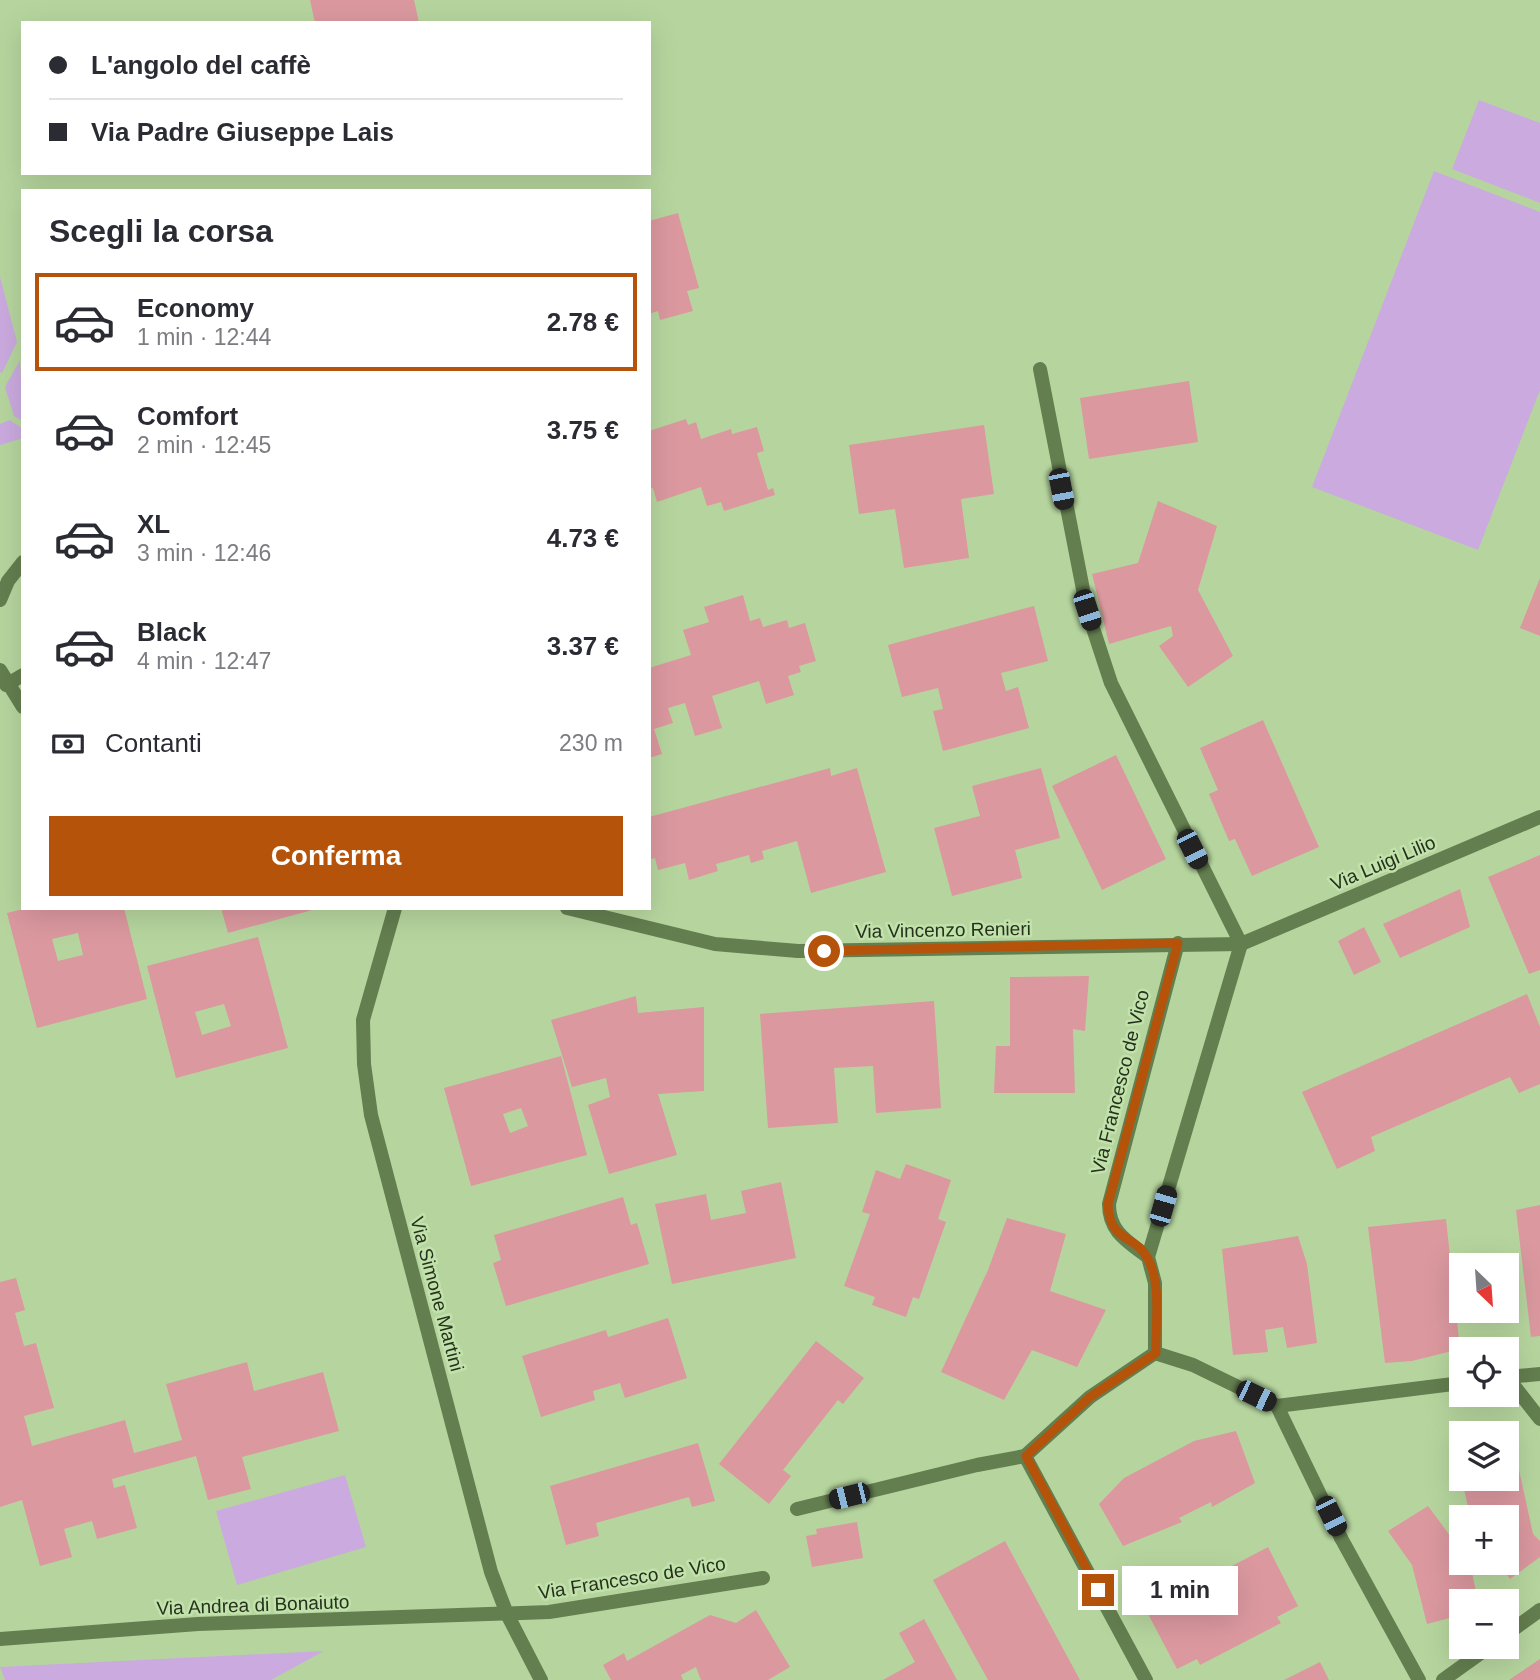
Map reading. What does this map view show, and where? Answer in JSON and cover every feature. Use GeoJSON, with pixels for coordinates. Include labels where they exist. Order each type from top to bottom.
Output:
{"type":"FeatureCollection","features":[{"type":"Feature","properties":{"kind":"street"},"geometry":{"type":"LineString","coordinates":[[1040,369],[1087,610],[1111,683],[1241,944],[1148,1257],[1155,1283],[1156,1353]]}},
{"type":"Feature","properties":{"kind":"street"},"geometry":{"type":"LineString","coordinates":[[0,600],[8,581],[21,565]]}},
{"type":"Feature","properties":{"kind":"street"},"geometry":{"type":"LineString","coordinates":[[0,670],[6,685],[21,704]]}},
{"type":"Feature","properties":{"kind":"street"},"geometry":{"type":"LineString","coordinates":[[6,685],[21,676]]}},
{"type":"Feature","properties":{"kind":"street","name":"Via Luigi Lilio"},"geometry":{"type":"LineString","coordinates":[[1241,944],[1540,817]]}},
{"type":"Feature","properties":{"kind":"street","name":"Via Simone Martini"},"geometry":{"type":"LineString","coordinates":[[394,910],[363,1020],[364,1064],[369,1102],[419,1303],[491,1572],[507,1614],[541,1680]]}},
{"type":"Feature","properties":{"kind":"street","name":"Via Vincenzo Renieri"},"geometry":{"type":"LineString","coordinates":[[575,910],[715,944],[798,951],[877,952],[1178,943],[1241,944]]}},
{"type":"Feature","properties":{"kind":"street","name":"Via Francesco de Vico"},"geometry":{"type":"LineString","coordinates":[[1148,1257],[1116,1232],[1109,1216],[1108,1204],[1178,943]]}},
{"type":"Feature","properties":{"kind":"street"},"geometry":{"type":"LineString","coordinates":[[1156,1353],[1194,1365],[1277,1406],[1449,1384]]}},
{"type":"Feature","properties":{"kind":"street"},"geometry":{"type":"LineString","coordinates":[[797,1509],[977,1465],[1026,1456],[1090,1397],[1156,1353]]}},
{"type":"Feature","properties":{"kind":"street"},"geometry":{"type":"LineString","coordinates":[[1519,1376],[1540,1374]]}},
{"type":"Feature","properties":{"kind":"street"},"geometry":{"type":"LineString","coordinates":[[1519,1392],[1540,1419]]}},
{"type":"Feature","properties":{"kind":"street"},"geometry":{"type":"LineString","coordinates":[[1277,1406],[1341,1538],[1419,1680]]}},
{"type":"Feature","properties":{"kind":"street"},"geometry":{"type":"LineString","coordinates":[[1026,1456],[1146,1680]]}},
{"type":"Feature","properties":{"kind":"street","name":"Via Francesco de Vico"},"geometry":{"type":"LineString","coordinates":[[507,1614],[549,1612],[763,1578]]}},
{"type":"Feature","properties":{"kind":"street"},"geometry":{"type":"LineString","coordinates":[[1519,1625],[1540,1610]]}},
{"type":"Feature","properties":{"kind":"street","name":"Via Andrea di Bonaiuto"},"geometry":{"type":"LineString","coordinates":[[0,1639],[198,1625],[507,1614]]}},
{"type":"Feature","properties":{"kind":"street"},"geometry":{"type":"LineString","coordinates":[[1443,1680],[1472,1659]]}},
{"type":"Feature","properties":{"kind":"shaded area"},"geometry":{"type":"Polygon","coordinates":[[[1479,100],[1540,123],[1540,203],[1452,169],[1479,100]]]}},
{"type":"Feature","properties":{"kind":"shaded area"},"geometry":{"type":"Polygon","coordinates":[[[1434,171],[1540,212],[1540,390],[1478,550],[1312,487],[1434,171]]]}},
{"type":"Feature","properties":{"kind":"shaded area"},"geometry":{"type":"Polygon","coordinates":[[[0,277],[17,342],[2,373],[0,372],[0,277]]]}},
{"type":"Feature","properties":{"kind":"shaded area"},"geometry":{"type":"Polygon","coordinates":[[[20,360],[21,420],[14,416],[5,387],[20,360]]]}},
{"type":"Feature","properties":{"kind":"shaded area"},"geometry":{"type":"Polygon","coordinates":[[[10,420],[21,428],[21,439],[0,445],[0,424],[10,420]]]}},
{"type":"Feature","properties":{"kind":"shaded area"},"geometry":{"type":"Polygon","coordinates":[[[345,1475],[366,1547],[237,1585],[216,1511],[345,1475]]]}},
{"type":"Feature","properties":{"kind":"shaded area"},"geometry":{"type":"Polygon","coordinates":[[[324,1651],[271,1680],[5,1680],[0,1667],[324,1651]]]}},
{"type":"Feature","properties":{"kind":"building"},"geometry":{"type":"Polygon","coordinates":[[[310,0],[414,0],[419,21],[315,21],[310,0]]]}},
{"type":"Feature","properties":{"kind":"building"},"geometry":{"type":"Polygon","coordinates":[[[678,213],[699,288],[687,291],[693,311],[660,320],[658,311],[651,313],[651,220],[678,213]]]}},
{"type":"Feature","properties":{"kind":"building"},"geometry":{"type":"Polygon","coordinates":[[[1189,381],[1198,442],[1089,459],[1080,398],[1189,381]]]}},
{"type":"Feature","properties":{"kind":"building"},"geometry":{"type":"Polygon","coordinates":[[[686,419],[688,425],[696,422],[701,439],[731,429],[732,434],[757,427],[764,451],[757,453],[768,490],[773,488],[775,495],[724,511],[721,502],[707,506],[701,487],[657,502],[651,488],[651,430],[686,419]]]}},
{"type":"Feature","properties":{"kind":"building"},"geometry":{"type":"Polygon","coordinates":[[[984,425],[994,494],[961,499],[969,558],[904,568],[895,509],[859,514],[849,445],[984,425]]]}},
{"type":"Feature","properties":{"kind":"building"},"geometry":{"type":"Polygon","coordinates":[[[1158,501],[1217,526],[1198,590],[1233,656],[1188,687],[1159,646],[1173,636],[1171,626],[1109,644],[1092,574],[1138,563],[1158,501]]]}},
{"type":"Feature","properties":{"kind":"building"},"geometry":{"type":"Polygon","coordinates":[[[1540,578],[1540,636],[1520,628],[1540,578]]]}},
{"type":"Feature","properties":{"kind":"building"},"geometry":{"type":"Polygon","coordinates":[[[743,595],[750,621],[760,618],[763,627],[787,620],[789,628],[805,623],[816,661],[799,666],[801,672],[788,676],[794,695],[766,704],[759,681],[712,696],[722,728],[695,736],[685,703],[668,708],[673,723],[654,729],[662,754],[651,757],[651,667],[691,655],[683,630],[709,622],[704,607],[743,595]]]}},
{"type":"Feature","properties":{"kind":"building"},"geometry":{"type":"Polygon","coordinates":[[[1034,606],[1048,661],[1001,673],[1006,691],[1018,687],[1029,728],[943,751],[933,711],[943,709],[938,688],[902,697],[888,645],[1034,606]]]}},
{"type":"Feature","properties":{"kind":"building"},"geometry":{"type":"Polygon","coordinates":[[[1263,720],[1319,847],[1252,876],[1235,839],[1229,841],[1209,794],[1218,790],[1200,748],[1263,720]]]}},
{"type":"Feature","properties":{"kind":"building"},"geometry":{"type":"Polygon","coordinates":[[[1116,755],[1166,859],[1102,890],[1052,786],[1116,755]]]}},
{"type":"Feature","properties":{"kind":"building"},"geometry":{"type":"Polygon","coordinates":[[[830,768],[831,776],[857,768],[886,872],[811,893],[797,841],[762,851],[764,859],[751,863],[749,855],[716,864],[718,871],[689,880],[685,863],[658,870],[655,858],[651,859],[651,816],[830,768]]]}},
{"type":"Feature","properties":{"kind":"building"},"geometry":{"type":"Polygon","coordinates":[[[1041,768],[1060,838],[1015,850],[1022,878],[952,896],[934,828],[980,816],[972,786],[1041,768]]]}},
{"type":"Feature","properties":{"kind":"building"},"geometry":{"type":"Polygon","coordinates":[[[1540,855],[1540,970],[1529,974],[1488,877],[1540,855]]]}},
{"type":"Feature","properties":{"kind":"building"},"geometry":{"type":"Polygon","coordinates":[[[1460,889],[1470,927],[1400,958],[1383,924],[1460,889]]]}},
{"type":"Feature","properties":{"kind":"building"},"geometry":{"type":"Polygon","coordinates":[[[21,910],[125,910],[147,999],[37,1028],[7,913],[21,910]],[[78,933],[52,939],[58,961],[83,955],[78,933]]]}},
{"type":"Feature","properties":{"kind":"building"},"geometry":{"type":"Polygon","coordinates":[[[222,910],[312,910],[228,933],[222,910]]]}},
{"type":"Feature","properties":{"kind":"building"},"geometry":{"type":"Polygon","coordinates":[[[1364,927],[1381,962],[1354,975],[1338,941],[1364,927]]]}},
{"type":"Feature","properties":{"kind":"building"},"geometry":{"type":"Polygon","coordinates":[[[258,937],[288,1048],[176,1078],[147,966],[258,937]],[[224,1004],[195,1012],[202,1035],[231,1026],[224,1004]]]}},
{"type":"Feature","properties":{"kind":"building"},"geometry":{"type":"Polygon","coordinates":[[[1089,976],[1085,1031],[1073,1029],[1075,1093],[994,1093],[996,1046],[1010,1046],[1010,977],[1089,976]]]}},
{"type":"Feature","properties":{"kind":"building"},"geometry":{"type":"Polygon","coordinates":[[[1527,994],[1540,1027],[1540,1084],[1519,1093],[1510,1077],[1371,1137],[1375,1151],[1337,1169],[1302,1092],[1527,994]]]}},
{"type":"Feature","properties":{"kind":"building"},"geometry":{"type":"Polygon","coordinates":[[[636,996],[638,1013],[704,1007],[704,1091],[658,1094],[677,1155],[609,1174],[588,1105],[610,1097],[606,1078],[572,1087],[551,1020],[636,996]]]}},
{"type":"Feature","properties":{"kind":"building"},"geometry":{"type":"Polygon","coordinates":[[[934,1001],[941,1108],[876,1113],[873,1066],[834,1068],[838,1123],[768,1128],[760,1014],[934,1001]]]}},
{"type":"Feature","properties":{"kind":"building"},"geometry":{"type":"Polygon","coordinates":[[[561,1056],[587,1155],[471,1186],[444,1088],[561,1056]],[[521,1108],[503,1114],[510,1133],[528,1126],[521,1108]]]}},
{"type":"Feature","properties":{"kind":"building"},"geometry":{"type":"Polygon","coordinates":[[[906,1164],[951,1180],[938,1219],[946,1222],[919,1299],[913,1297],[906,1317],[872,1305],[875,1297],[844,1286],[870,1214],[862,1212],[876,1170],[900,1179],[906,1164]]]}},
{"type":"Feature","properties":{"kind":"building"},"geometry":{"type":"Polygon","coordinates":[[[781,1182],[796,1258],[672,1284],[655,1204],[706,1194],[711,1220],[746,1213],[741,1191],[781,1182]]]}},
{"type":"Feature","properties":{"kind":"building"},"geometry":{"type":"Polygon","coordinates":[[[623,1197],[631,1225],[637,1223],[649,1264],[506,1306],[493,1263],[501,1260],[494,1235],[623,1197]]]}},
{"type":"Feature","properties":{"kind":"building"},"geometry":{"type":"Polygon","coordinates":[[[1540,1205],[1540,1336],[1531,1337],[1516,1210],[1540,1205]]]}},
{"type":"Feature","properties":{"kind":"building"},"geometry":{"type":"Polygon","coordinates":[[[1007,1218],[1066,1234],[1050,1291],[1106,1310],[1077,1367],[1032,1350],[1004,1400],[941,1372],[988,1270],[1007,1218]]]}},
{"type":"Feature","properties":{"kind":"building"},"geometry":{"type":"Polygon","coordinates":[[[1446,1219],[1450,1253],[1449,1323],[1457,1323],[1459,1337],[1449,1337],[1449,1352],[1412,1361],[1385,1363],[1368,1227],[1446,1219]]]}},
{"type":"Feature","properties":{"kind":"building"},"geometry":{"type":"Polygon","coordinates":[[[1298,1236],[1307,1264],[1317,1343],[1287,1348],[1283,1327],[1265,1330],[1268,1352],[1233,1355],[1222,1249],[1298,1236]]]}},
{"type":"Feature","properties":{"kind":"building"},"geometry":{"type":"Polygon","coordinates":[[[16,1278],[25,1310],[15,1313],[24,1346],[36,1343],[54,1408],[24,1416],[32,1446],[125,1420],[134,1453],[182,1440],[166,1384],[247,1362],[254,1391],[323,1372],[339,1431],[242,1457],[251,1489],[208,1500],[196,1456],[112,1479],[114,1488],[125,1485],[137,1528],[97,1539],[92,1521],[64,1529],[72,1557],[40,1566],[22,1500],[0,1507],[0,1282],[16,1278]]]}},
{"type":"Feature","properties":{"kind":"building"},"geometry":{"type":"Polygon","coordinates":[[[668,1318],[687,1378],[625,1398],[620,1383],[593,1391],[595,1400],[541,1417],[522,1356],[606,1330],[608,1337],[668,1318]]]}},
{"type":"Feature","properties":{"kind":"building"},"geometry":{"type":"Polygon","coordinates":[[[816,1341],[864,1378],[843,1404],[838,1400],[783,1470],[791,1476],[769,1504],[719,1464],[816,1341]]]}},
{"type":"Feature","properties":{"kind":"building"},"geometry":{"type":"Polygon","coordinates":[[[1236,1431],[1255,1483],[1212,1507],[1211,1502],[1179,1518],[1182,1522],[1123,1546],[1099,1504],[1124,1478],[1194,1441],[1236,1431]]]}},
{"type":"Feature","properties":{"kind":"building"},"geometry":{"type":"Polygon","coordinates":[[[698,1443],[715,1501],[692,1507],[689,1497],[596,1523],[599,1536],[566,1545],[550,1486],[698,1443]]]}},
{"type":"Feature","properties":{"kind":"building"},"geometry":{"type":"Polygon","coordinates":[[[1519,1470],[1533,1534],[1540,1541],[1540,1557],[1519,1572],[1519,1505],[1467,1505],[1465,1491],[1519,1491],[1519,1470]]]}},
{"type":"Feature","properties":{"kind":"building"},"geometry":{"type":"Polygon","coordinates":[[[1428,1506],[1449,1534],[1449,1575],[1473,1575],[1475,1589],[1449,1589],[1449,1618],[1427,1624],[1412,1565],[1388,1531],[1428,1506]]]}},
{"type":"Feature","properties":{"kind":"building"},"geometry":{"type":"Polygon","coordinates":[[[857,1522],[863,1558],[812,1567],[806,1536],[817,1534],[816,1529],[857,1522]]]}},
{"type":"Feature","properties":{"kind":"building"},"geometry":{"type":"Polygon","coordinates":[[[1005,1541],[1080,1680],[988,1680],[933,1580],[1005,1541]]]}},
{"type":"Feature","properties":{"kind":"building"},"geometry":{"type":"Polygon","coordinates":[[[1268,1547],[1298,1606],[1277,1617],[1281,1623],[1200,1665],[1197,1659],[1177,1669],[1147,1612],[1179,1595],[1181,1599],[1233,1572],[1230,1567],[1268,1547]]]}},
{"type":"Feature","properties":{"kind":"building"},"geometry":{"type":"Polygon","coordinates":[[[756,1610],[790,1667],[768,1680],[701,1680],[696,1667],[681,1675],[683,1680],[611,1680],[603,1665],[624,1653],[627,1661],[710,1615],[736,1623],[756,1610]]]}},
{"type":"Feature","properties":{"kind":"building"},"geometry":{"type":"Polygon","coordinates":[[[924,1619],[957,1680],[883,1680],[915,1662],[899,1633],[924,1619]]]}},
{"type":"Feature","properties":{"kind":"building"},"geometry":{"type":"Polygon","coordinates":[[[1540,1659],[1540,1680],[1509,1680],[1540,1659]]]}},
{"type":"Feature","properties":{"kind":"building"},"geometry":{"type":"Polygon","coordinates":[[[1320,1662],[1329,1680],[1284,1680],[1320,1662]]]}},
{"type":"Feature","properties":{"kind":"route"},"geometry":{"type":"LineString","coordinates":[[824,951],[877,952],[1178,943],[1168,971],[1108,1204],[1109,1216],[1116,1232],[1148,1257],[1155,1283],[1156,1353],[1090,1397],[1026,1456],[1098,1590]]}}]}
